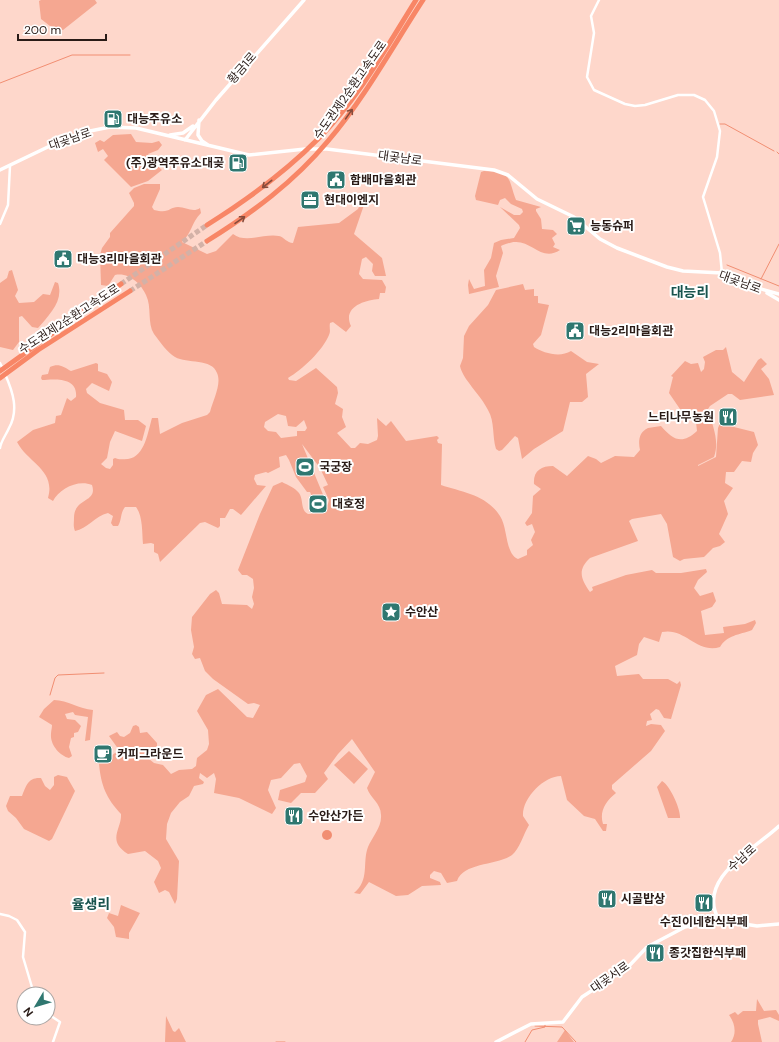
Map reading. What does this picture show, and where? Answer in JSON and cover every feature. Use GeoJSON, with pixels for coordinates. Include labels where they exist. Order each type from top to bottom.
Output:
{"type":"FeatureCollection","features":[{"type":"Feature","properties":{"kind":"highway","name":"수도권제2순환고속도로"},"geometry":{"type":"LineString","coordinates":[[207,225],[262,188],[312,145],[332,123],[357,91],[416,0]]}},
{"type":"Feature","properties":{"kind":"highway","name":"수도권제2순환고속도로"},"geometry":{"type":"LineString","coordinates":[[207,241],[255,210],[313,158],[325,145],[353,108],[423,0]]}},
{"type":"Feature","properties":{"kind":"highway","name":"수도권제2순환고속도로"},"geometry":{"type":"LineString","coordinates":[[0,376],[121,284]]}},
{"type":"Feature","properties":{"kind":"highway","name":"수도권제2순환고속도로"},"geometry":{"type":"LineString","coordinates":[[10,367],[130,291]]}},
{"type":"Feature","properties":{"kind":"street","name":"황금1로"},"geometry":{"type":"LineString","coordinates":[[185,140],[200,119],[231,82],[304,0]]}},
{"type":"Feature","properties":{"kind":"street"},"geometry":{"type":"LineString","coordinates":[[599,0],[591,16],[594,33],[586,77],[594,90],[625,104],[634,106],[645,105],[678,95],[694,95],[705,100],[714,111],[720,131],[717,157],[703,197],[720,253],[722,273]]}},
{"type":"Feature","properties":{"kind":"street"},"geometry":{"type":"LineString","coordinates":[[165,135],[183,133],[200,119]]}},
{"type":"Feature","properties":{"kind":"street"},"geometry":{"type":"LineString","coordinates":[[200,119],[198,135],[202,141],[210,147]]}},
{"type":"Feature","properties":{"kind":"street","name":"대곶남로"},"geometry":{"type":"LineString","coordinates":[[0,170],[54,144],[100,129],[125,126],[249,155],[305,149],[330,149],[499,171],[512,177],[541,202],[574,217],[600,239],[617,248],[676,270],[722,273],[763,290],[779,294]]}},
{"type":"Feature","properties":{"kind":"street"},"geometry":{"type":"LineString","coordinates":[[0,224],[8,205],[10,166]]}},
{"type":"Feature","properties":{"kind":"street"},"geometry":{"type":"LineString","coordinates":[[763,290],[779,300]]}},
{"type":"Feature","properties":{"kind":"street"},"geometry":{"type":"LineString","coordinates":[[0,362],[12,393],[15,411],[12,422],[0,448]]}},
{"type":"Feature","properties":{"kind":"street","name":"수남로"},"geometry":{"type":"LineString","coordinates":[[719,920],[715,913],[713,900],[724,874],[738,859],[779,826]]}},
{"type":"Feature","properties":{"kind":"street"},"geometry":{"type":"LineString","coordinates":[[0,913],[17,920],[25,932],[23,957],[32,986]]}},
{"type":"Feature","properties":{"kind":"street","name":"대곶서로"},"geometry":{"type":"LineString","coordinates":[[496,1042],[531,1024],[563,1022],[582,997],[628,966],[647,947],[685,927],[719,920],[757,926],[779,924]]}},
{"type":"Feature","properties":{"kind":"street"},"geometry":{"type":"LineString","coordinates":[[53,1042],[60,1022],[56,1019]]}},
{"type":"Feature","properties":{"kind":"shaded area"},"geometry":{"type":"Polygon","coordinates":[[[95,0],[97,3],[63,30],[50,26],[41,19],[39,1],[95,0]]]}},
{"type":"Feature","properties":{"kind":"shaded area"},"geometry":{"type":"Polygon","coordinates":[[[131,134],[136,142],[152,143],[159,141],[162,145],[158,150],[148,154],[154,163],[162,170],[148,181],[131,187],[104,160],[108,156],[103,149],[98,152],[95,143],[100,140],[104,142],[113,135],[131,134]]]}},
{"type":"Feature","properties":{"kind":"shaded area"},"geometry":{"type":"Polygon","coordinates":[[[484,171],[505,175],[510,182],[516,200],[541,207],[536,209],[536,211],[541,219],[542,229],[553,230],[557,234],[552,238],[555,244],[553,247],[560,250],[548,254],[521,243],[514,242],[503,245],[501,246],[503,253],[496,276],[499,287],[469,294],[469,279],[474,289],[485,286],[484,270],[491,258],[494,243],[501,240],[514,238],[520,228],[519,225],[500,207],[514,215],[520,215],[523,212],[522,209],[511,204],[505,198],[500,200],[498,205],[476,200],[475,196],[481,172],[484,171]]]}},
{"type":"Feature","properties":{"kind":"shaded area"},"geometry":{"type":"Polygon","coordinates":[[[144,184],[160,184],[160,189],[152,207],[154,210],[166,211],[175,207],[192,210],[200,208],[201,213],[182,242],[207,254],[216,251],[233,234],[244,238],[273,235],[279,236],[293,243],[298,227],[339,223],[358,209],[361,202],[365,202],[354,234],[382,258],[386,276],[375,276],[372,271],[373,264],[366,257],[362,259],[359,274],[363,279],[382,280],[386,287],[385,293],[380,293],[379,299],[367,301],[352,309],[349,319],[351,326],[346,332],[333,322],[330,323],[330,334],[322,347],[306,365],[288,378],[289,380],[296,381],[316,368],[337,387],[338,393],[335,404],[343,409],[342,417],[346,427],[337,433],[351,448],[355,448],[360,443],[368,444],[377,440],[377,418],[386,426],[391,421],[406,441],[437,436],[439,438],[437,440],[438,443],[442,444],[441,485],[474,495],[495,509],[503,521],[511,552],[518,559],[527,555],[527,550],[533,545],[531,540],[535,532],[532,524],[527,526],[525,523],[532,513],[533,496],[541,489],[534,484],[534,479],[536,473],[541,468],[553,466],[567,476],[588,456],[601,463],[615,456],[634,457],[640,450],[639,440],[641,434],[648,428],[661,426],[670,435],[678,439],[687,438],[692,435],[697,431],[696,422],[682,412],[669,393],[673,377],[671,376],[685,361],[691,364],[698,363],[701,372],[704,369],[705,362],[703,357],[716,350],[723,350],[726,347],[732,372],[744,382],[758,360],[761,358],[767,364],[761,369],[769,379],[774,395],[740,400],[732,394],[728,394],[708,409],[715,433],[716,451],[714,457],[698,466],[716,457],[718,428],[721,421],[730,426],[754,432],[758,445],[753,453],[751,462],[742,461],[734,472],[726,472],[725,483],[733,488],[724,501],[728,514],[719,534],[725,542],[720,546],[713,548],[704,557],[684,559],[680,561],[673,557],[667,524],[661,514],[632,519],[629,521],[638,541],[590,558],[583,567],[582,575],[584,583],[590,592],[593,590],[592,587],[626,575],[652,570],[656,573],[681,573],[706,569],[707,572],[698,580],[694,588],[700,596],[713,592],[716,601],[712,607],[701,611],[705,635],[724,633],[723,627],[745,624],[755,620],[756,623],[752,630],[726,640],[720,647],[712,648],[704,647],[678,633],[670,631],[662,632],[659,642],[644,637],[639,644],[637,655],[615,666],[617,676],[639,674],[643,679],[668,679],[677,684],[680,681],[681,685],[671,719],[664,718],[659,710],[656,709],[650,714],[652,720],[647,721],[646,726],[651,724],[661,725],[665,731],[651,751],[612,785],[612,789],[616,793],[606,803],[602,815],[603,824],[607,824],[606,831],[603,831],[595,819],[584,816],[567,800],[561,776],[554,777],[535,789],[526,802],[523,816],[529,825],[515,853],[512,855],[498,861],[466,870],[457,881],[447,883],[441,873],[434,871],[430,875],[430,878],[440,882],[441,885],[422,886],[408,895],[396,896],[369,882],[360,894],[354,893],[359,888],[364,877],[366,853],[380,824],[381,811],[368,792],[367,788],[375,772],[352,739],[338,754],[324,773],[328,779],[315,793],[301,793],[291,803],[278,800],[280,790],[305,782],[307,776],[300,763],[294,764],[281,778],[271,780],[268,790],[276,808],[272,814],[239,798],[214,793],[216,779],[214,773],[207,778],[200,773],[199,778],[204,782],[203,784],[194,786],[189,796],[180,802],[171,813],[167,824],[166,839],[179,861],[177,899],[175,904],[169,892],[165,890],[159,893],[154,882],[161,868],[158,861],[145,851],[128,854],[121,849],[116,839],[121,814],[105,791],[99,764],[95,762],[111,756],[119,750],[109,736],[117,732],[120,736],[124,737],[130,733],[133,726],[136,725],[139,727],[140,733],[147,732],[157,743],[157,747],[154,749],[146,747],[144,755],[154,763],[163,765],[171,774],[179,770],[192,769],[196,766],[197,758],[207,750],[209,744],[208,730],[197,711],[206,695],[218,689],[247,717],[253,718],[260,705],[254,703],[248,704],[213,679],[205,671],[200,658],[195,659],[192,654],[194,647],[191,630],[192,617],[210,594],[216,590],[219,593],[222,604],[247,605],[252,609],[254,604],[252,597],[254,588],[253,579],[247,575],[242,575],[238,570],[260,514],[273,486],[282,482],[296,490],[299,493],[304,510],[308,514],[322,510],[327,506],[329,500],[323,487],[328,485],[320,468],[302,444],[324,497],[314,501],[310,492],[307,492],[296,477],[286,455],[279,457],[280,467],[268,473],[266,472],[255,475],[254,479],[257,485],[266,486],[241,515],[233,509],[230,509],[225,518],[220,518],[220,526],[218,528],[205,522],[200,523],[160,562],[158,554],[154,552],[154,544],[143,544],[141,520],[136,507],[125,507],[118,526],[113,526],[111,523],[113,516],[108,513],[75,531],[75,511],[81,503],[92,495],[92,485],[87,483],[75,484],[64,489],[53,501],[48,498],[48,480],[45,474],[17,442],[33,430],[55,423],[56,416],[61,415],[67,398],[71,401],[76,397],[76,390],[70,383],[53,379],[42,380],[42,375],[48,374],[50,367],[56,365],[71,371],[96,363],[98,364],[98,371],[107,374],[112,382],[109,391],[92,383],[86,389],[87,393],[100,403],[124,410],[125,420],[138,420],[146,426],[142,441],[115,431],[110,442],[107,458],[101,464],[110,469],[113,465],[113,459],[128,459],[138,454],[145,443],[152,418],[158,418],[160,434],[182,423],[207,415],[210,412],[216,392],[218,377],[214,368],[205,363],[175,357],[166,350],[154,334],[151,325],[148,300],[138,283],[125,275],[115,275],[108,286],[101,285],[100,255],[102,248],[110,237],[110,233],[134,206],[129,193],[134,188],[144,184]],[[278,414],[265,422],[264,427],[268,431],[276,432],[281,438],[297,436],[297,431],[305,431],[307,428],[304,420],[296,427],[288,426],[286,416],[278,414]]]}},
{"type":"Feature","properties":{"kind":"shaded area"},"geometry":{"type":"Polygon","coordinates":[[[12,270],[18,290],[15,296],[19,303],[34,302],[43,294],[50,295],[55,282],[58,283],[59,290],[57,302],[47,318],[38,328],[32,327],[22,316],[19,317],[19,342],[13,350],[0,347],[0,283],[7,278],[9,271],[12,270]]]}},
{"type":"Feature","properties":{"kind":"shaded area"},"geometry":{"type":"Polygon","coordinates":[[[523,284],[525,290],[534,289],[534,296],[538,296],[538,303],[549,305],[541,335],[533,344],[534,347],[552,354],[562,354],[571,351],[587,362],[599,364],[586,374],[588,397],[582,402],[570,402],[563,431],[534,449],[522,459],[518,438],[515,436],[502,450],[499,451],[496,449],[493,424],[490,415],[485,404],[465,377],[460,366],[463,358],[464,336],[469,326],[488,305],[496,290],[523,284]]]}},
{"type":"Feature","properties":{"kind":"shaded area"},"geometry":{"type":"Polygon","coordinates":[[[54,700],[64,701],[93,710],[90,740],[85,741],[88,717],[75,715],[73,712],[65,714],[67,719],[75,720],[81,726],[78,732],[74,733],[74,737],[71,738],[69,747],[72,756],[69,758],[62,755],[54,746],[51,738],[52,725],[39,717],[44,709],[54,700]]]}},
{"type":"Feature","properties":{"kind":"shaded area"},"geometry":{"type":"Polygon","coordinates":[[[349,751],[368,769],[354,784],[334,765],[349,751]]]}},
{"type":"Feature","properties":{"kind":"shaded area"},"geometry":{"type":"Polygon","coordinates":[[[58,775],[67,777],[75,791],[52,839],[49,841],[24,829],[16,818],[8,811],[6,806],[10,796],[22,796],[26,786],[33,779],[41,778],[45,786],[50,790],[54,785],[54,777],[58,775]]]}},
{"type":"Feature","properties":{"kind":"shaded area"},"geometry":{"type":"Polygon","coordinates":[[[662,781],[668,787],[674,798],[679,809],[680,818],[668,818],[657,787],[662,781]]]}},
{"type":"Feature","properties":{"kind":"shaded area"},"geometry":{"type":"Polygon","coordinates":[[[325,830],[329,830],[331,831],[331,839],[325,840],[322,837],[322,833],[325,830]]]}},
{"type":"Feature","properties":{"kind":"shaded area"},"geometry":{"type":"Polygon","coordinates":[[[121,905],[140,913],[129,933],[129,939],[116,937],[114,927],[107,918],[109,913],[118,916],[121,905]]]}},
{"type":"Feature","properties":{"kind":"shaded area"},"geometry":{"type":"Polygon","coordinates":[[[757,999],[764,1011],[776,1010],[779,1015],[779,1021],[770,1017],[758,1020],[762,1042],[731,1042],[735,1032],[733,1021],[729,1015],[735,1012],[738,1015],[743,1011],[756,1011],[757,999]]]}},
{"type":"Feature","properties":{"kind":"shaded area"},"geometry":{"type":"Polygon","coordinates":[[[166,1016],[173,1031],[175,1032],[179,1028],[186,1042],[165,1042],[166,1016]]]}},
{"type":"Feature","properties":{"kind":"shaded area"},"geometry":{"type":"Polygon","coordinates":[[[565,1030],[574,1042],[557,1042],[565,1030]]]}},
{"type":"Feature","properties":{"kind":"waterway"},"geometry":{"type":"LineString","coordinates":[[0,83],[72,55],[130,55]]}},
{"type":"Feature","properties":{"kind":"waterway"},"geometry":{"type":"LineString","coordinates":[[720,124],[725,124],[774,151]]}},
{"type":"Feature","properties":{"kind":"waterway"},"geometry":{"type":"LineString","coordinates":[[761,279],[779,244]]}},
{"type":"Feature","properties":{"kind":"waterway"},"geometry":{"type":"LineString","coordinates":[[727,265],[779,286]]}},
{"type":"Feature","properties":{"kind":"waterway"},"geometry":{"type":"LineString","coordinates":[[50,695],[55,678],[58,675],[104,673]]}},
{"type":"Feature","properties":{"kind":"waterway"},"geometry":{"type":"LineString","coordinates":[[525,1042],[532,1030],[545,1027],[545,1025]]}},
{"type":"Feature","properties":{"kind":"waterway"},"geometry":{"type":"LineString","coordinates":[[535,1026],[562,1027],[576,1042]]}},
{"type":"Feature","properties":{"kind":"waterway"},"geometry":{"type":"LineString","coordinates":[[276,1042],[285,1042]]}},
{"type":"Feature","properties":{"kind":"tunnel"},"geometry":{"type":"LineString","coordinates":[[121,284],[207,225]]}},
{"type":"Feature","properties":{"kind":"tunnel"},"geometry":{"type":"LineString","coordinates":[[130,291],[207,241]]}},
{"type":"Feature","properties":{"kind":"place","name":"대능주유소"},"geometry":{"type":"Point","coordinates":[113,119]}},
{"type":"Feature","properties":{"kind":"place","name":"(주)광역주유소대곶"},"geometry":{"type":"Point","coordinates":[238,163]}},
{"type":"Feature","properties":{"kind":"place","name":"함배마을회관"},"geometry":{"type":"Point","coordinates":[336,180]}},
{"type":"Feature","properties":{"kind":"place","name":"현대이엔지"},"geometry":{"type":"Point","coordinates":[310,200]}},
{"type":"Feature","properties":{"kind":"place","name":"능동슈퍼"},"geometry":{"type":"Point","coordinates":[576,226]}},
{"type":"Feature","properties":{"kind":"place","name":"대능3리마을회관"},"geometry":{"type":"Point","coordinates":[63,259]}},
{"type":"Feature","properties":{"kind":"place","name":"대능2리마을회관"},"geometry":{"type":"Point","coordinates":[575,331]}},
{"type":"Feature","properties":{"kind":"place","name":"느티나무농원"},"geometry":{"type":"Point","coordinates":[728,417]}},
{"type":"Feature","properties":{"kind":"place","name":"국궁장"},"geometry":{"type":"Point","coordinates":[305,467]}},
{"type":"Feature","properties":{"kind":"place","name":"대호정"},"geometry":{"type":"Point","coordinates":[318,504]}},
{"type":"Feature","properties":{"kind":"place","name":"수안산"},"geometry":{"type":"Point","coordinates":[391,612]}},
{"type":"Feature","properties":{"kind":"place","name":"커피그라운드"},"geometry":{"type":"Point","coordinates":[103,754]}},
{"type":"Feature","properties":{"kind":"place","name":"수안산가든"},"geometry":{"type":"Point","coordinates":[294,816]}},
{"type":"Feature","properties":{"kind":"place","name":"시골밥상"},"geometry":{"type":"Point","coordinates":[607,899]}},
{"type":"Feature","properties":{"kind":"place","name":"수진이네한식부페"},"geometry":{"type":"Point","coordinates":[704,903]}},
{"type":"Feature","properties":{"kind":"place","name":"종갓집한식부페"},"geometry":{"type":"Point","coordinates":[655,953]}},
{"type":"Feature","properties":{"kind":"district","name":"대능리"},"geometry":{"type":"Point","coordinates":[690,292]}},
{"type":"Feature","properties":{"kind":"district","name":"율생리"},"geometry":{"type":"Point","coordinates":[91,904]}}]}
